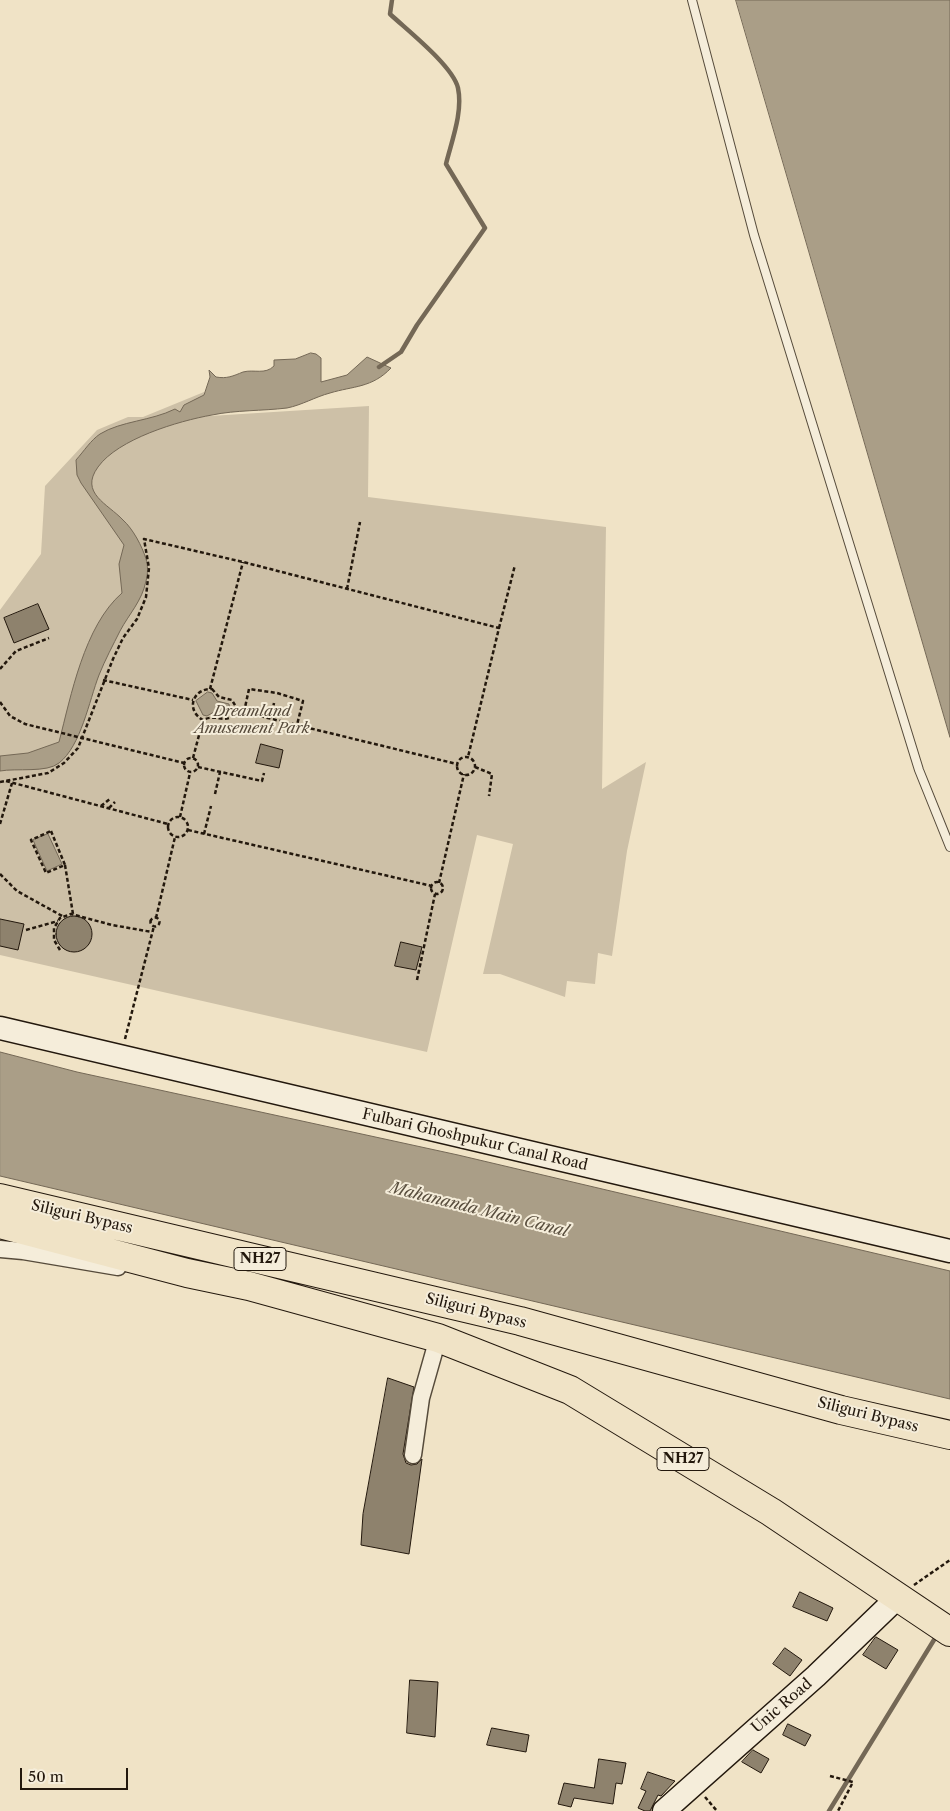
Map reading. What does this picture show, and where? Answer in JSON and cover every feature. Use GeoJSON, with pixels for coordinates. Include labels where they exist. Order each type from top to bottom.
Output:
{"type":"FeatureCollection","features":[{"type":"Feature","properties":{"kind":"highway","name":"Siliguri Bypass"},"geometry":{"type":"LineString","coordinates":[[0,1198],[520,1321],[841,1410],[950,1435]]}},
{"type":"Feature","properties":{"kind":"highway","name":"NH27"},"geometry":{"type":"LineString","coordinates":[[0,1224],[187,1273],[249,1286],[438,1338],[570,1390],[771,1512],[905,1603]]}},
{"type":"Feature","properties":{"kind":"highway"},"geometry":{"type":"LineString","coordinates":[[905,1603],[950,1632]]}},
{"type":"Feature","properties":{"kind":"street","name":"Fulbari Ghoshpukur Canal Road"},"geometry":{"type":"LineString","coordinates":[[0,1028],[950,1251]]}},
{"type":"Feature","properties":{"kind":"street"},"geometry":{"type":"LineString","coordinates":[[0,1249],[118,1267],[187,1273]]}},
{"type":"Feature","properties":{"kind":"street"},"geometry":{"type":"LineString","coordinates":[[414,1455],[421,1398],[438,1338]]}},
{"type":"Feature","properties":{"kind":"street","name":"Unic Road"},"geometry":{"type":"LineString","coordinates":[[664,1811],[816,1676],[905,1603]]}},
{"type":"Feature","properties":{"kind":"lane"},"geometry":{"type":"LineString","coordinates":[[692,0],[754,235],[919,770],[950,847]]}},
{"type":"Feature","properties":{"kind":"path"},"geometry":{"type":"LineString","coordinates":[[347,589],[360,522]]}},
{"type":"Feature","properties":{"kind":"path"},"geometry":{"type":"LineString","coordinates":[[0,782],[56,769],[71,756],[83,738],[103,680],[123,638],[137,619],[146,597],[149,568],[144,540],[243,562],[500,628]]}},
{"type":"Feature","properties":{"kind":"path"},"geometry":{"type":"LineString","coordinates":[[210,689],[243,562]]}},
{"type":"Feature","properties":{"kind":"path"},"geometry":{"type":"LineString","coordinates":[[468,757],[514,565]]}},
{"type":"Feature","properties":{"kind":"path"},"geometry":{"type":"LineString","coordinates":[[0,669],[16,651],[49,638]]}},
{"type":"Feature","properties":{"kind":"path"},"geometry":{"type":"LineString","coordinates":[[103,680],[193,700]]}},
{"type":"Feature","properties":{"kind":"path"},"geometry":{"type":"LineString","coordinates":[[203,720],[194,711],[193,700],[202,690],[210,689],[219,697],[232,700],[235,710]]}},
{"type":"Feature","properties":{"kind":"path"},"geometry":{"type":"LineString","coordinates":[[244,712],[249,689],[276,693],[303,701],[297,725]]}},
{"type":"Feature","properties":{"kind":"path"},"geometry":{"type":"LineString","coordinates":[[0,702],[4,710],[17,721],[184,763]]}},
{"type":"Feature","properties":{"kind":"path"},"geometry":{"type":"LineString","coordinates":[[271,718],[274,703]]}},
{"type":"Feature","properties":{"kind":"path"},"geometry":{"type":"LineString","coordinates":[[235,710],[457,764]]}},
{"type":"Feature","properties":{"kind":"path"},"geometry":{"type":"LineString","coordinates":[[203,720],[215,716],[228,719],[235,710]]}},
{"type":"Feature","properties":{"kind":"path"},"geometry":{"type":"LineString","coordinates":[[193,758],[203,720]]}},
{"type":"Feature","properties":{"kind":"path"},"geometry":{"type":"LineString","coordinates":[[468,757],[473,761],[474,767],[472,772],[464,774],[458,770],[457,764],[461,758],[468,757]]}},
{"type":"Feature","properties":{"kind":"path"},"geometry":{"type":"LineString","coordinates":[[184,763],[187,759],[193,758],[198,762],[196,771],[190,773]]}},
{"type":"Feature","properties":{"kind":"path"},"geometry":{"type":"LineString","coordinates":[[184,763],[185,769],[190,773]]}},
{"type":"Feature","properties":{"kind":"path"},"geometry":{"type":"LineString","coordinates":[[198,767],[262,781],[264,773]]}},
{"type":"Feature","properties":{"kind":"path"},"geometry":{"type":"LineString","coordinates":[[474,767],[492,774],[489,796]]}},
{"type":"Feature","properties":{"kind":"path"},"geometry":{"type":"LineString","coordinates":[[215,794],[220,772]]}},
{"type":"Feature","properties":{"kind":"path"},"geometry":{"type":"LineString","coordinates":[[180,817],[190,773]]}},
{"type":"Feature","properties":{"kind":"path"},"geometry":{"type":"LineString","coordinates":[[435,894],[440,894],[443,889],[439,883],[464,774]]}},
{"type":"Feature","properties":{"kind":"path"},"geometry":{"type":"LineString","coordinates":[[4,781],[168,824]]}},
{"type":"Feature","properties":{"kind":"path"},"geometry":{"type":"LineString","coordinates":[[0,824],[12,782]]}},
{"type":"Feature","properties":{"kind":"path"},"geometry":{"type":"LineString","coordinates":[[102,806],[111,798]]}},
{"type":"Feature","properties":{"kind":"path"},"geometry":{"type":"LineString","coordinates":[[109,808],[116,802]]}},
{"type":"Feature","properties":{"kind":"path"},"geometry":{"type":"LineString","coordinates":[[204,834],[211,806]]}},
{"type":"Feature","properties":{"kind":"path"},"geometry":{"type":"LineString","coordinates":[[180,817],[187,822],[188,830],[182,837],[175,837],[168,831],[168,824],[171,819],[180,817]]}},
{"type":"Feature","properties":{"kind":"path"},"geometry":{"type":"LineString","coordinates":[[188,830],[432,886],[439,883]]}},
{"type":"Feature","properties":{"kind":"path"},"geometry":{"type":"LineString","coordinates":[[65,865],[46,874],[31,840],[50,831],[65,865],[73,914]]}},
{"type":"Feature","properties":{"kind":"path"},"geometry":{"type":"LineString","coordinates":[[125,1041],[152,932],[154,926],[159,923],[156,918],[175,837]]}},
{"type":"Feature","properties":{"kind":"path"},"geometry":{"type":"LineString","coordinates":[[0,874],[17,891],[64,916]]}},
{"type":"Feature","properties":{"kind":"path"},"geometry":{"type":"LineString","coordinates":[[417,980],[435,894],[432,886]]}},
{"type":"Feature","properties":{"kind":"path"},"geometry":{"type":"LineString","coordinates":[[26,930],[58,921],[64,916],[73,914],[112,925],[152,932]]}},
{"type":"Feature","properties":{"kind":"path"},"geometry":{"type":"LineString","coordinates":[[154,926],[150,921],[156,918]]}},
{"type":"Feature","properties":{"kind":"path"},"geometry":{"type":"LineString","coordinates":[[58,921],[53,934],[60,950]]}},
{"type":"Feature","properties":{"kind":"path"},"geometry":{"type":"LineString","coordinates":[[905,1603],[950,1560]]}},
{"type":"Feature","properties":{"kind":"path"},"geometry":{"type":"LineString","coordinates":[[830,1776],[853,1782],[838,1811]]}},
{"type":"Feature","properties":{"kind":"green space","name":"Dreamland Amusement Park"},"geometry":{"type":"Polygon","coordinates":[[[204,392],[210,416],[369,406],[368,497],[606,527],[602,789],[646,762],[627,851],[612,956],[598,953],[595,984],[567,981],[565,997],[500,974],[483,974],[513,844],[477,835],[427,1052],[0,955],[0,610],[41,554],[45,486],[97,430],[128,417],[143,417],[204,392]]]}},
{"type":"Feature","properties":{"kind":"water"},"geometry":{"type":"Polygon","coordinates":[[[736,0],[950,0],[950,737],[736,0]]]}},
{"type":"Feature","properties":{"kind":"water"},"geometry":{"type":"Polygon","coordinates":[[[311,353],[321,358],[321,382],[347,375],[367,357],[391,368],[384,375],[369,383],[324,395],[293,407],[221,413],[166,427],[119,448],[98,467],[93,476],[92,484],[94,491],[103,503],[127,524],[140,543],[147,567],[144,588],[104,664],[79,735],[67,755],[59,763],[47,768],[0,771],[0,756],[28,753],[59,742],[74,683],[89,643],[109,607],[122,593],[119,564],[124,545],[81,483],[77,475],[76,460],[94,439],[108,430],[175,409],[180,412],[184,405],[204,395],[210,377],[209,370],[216,377],[220,378],[233,376],[247,371],[271,369],[274,366],[274,360],[295,359],[311,353]]]}},
{"type":"Feature","properties":{"kind":"water"},"geometry":{"type":"Polygon","coordinates":[[[208,692],[212,693],[217,701],[229,704],[230,712],[224,716],[214,712],[207,716],[203,715],[196,701],[208,692]]]}},
{"type":"Feature","properties":{"kind":"water"},"geometry":{"type":"Polygon","coordinates":[[[48,834],[62,864],[47,871],[33,840],[48,834]]]}},
{"type":"Feature","properties":{"kind":"water","name":"Mahananda Main Canal"},"geometry":{"type":"Polygon","coordinates":[[[0,1052],[77,1072],[458,1155],[950,1271],[950,1399],[0,1176],[0,1052]]]}},
{"type":"Feature","properties":{"kind":"building"},"geometry":{"type":"Polygon","coordinates":[[[38,604],[49,629],[14,643],[4,618],[38,604]]]}},
{"type":"Feature","properties":{"kind":"building"},"geometry":{"type":"Polygon","coordinates":[[[261,744],[283,750],[279,768],[256,763],[261,744]]]}},
{"type":"Feature","properties":{"kind":"building"},"geometry":{"type":"Polygon","coordinates":[[[74,916],[81,917],[87,921],[91,927],[91,941],[87,947],[81,951],[74,952],[67,951],[61,947],[57,941],[56,934],[57,927],[61,921],[67,917],[74,916]]]}},
{"type":"Feature","properties":{"kind":"building"},"geometry":{"type":"Polygon","coordinates":[[[0,919],[24,924],[18,950],[0,946],[0,919]]]}},
{"type":"Feature","properties":{"kind":"building"},"geometry":{"type":"Polygon","coordinates":[[[401,942],[422,947],[416,970],[395,966],[401,942]]]}},
{"type":"Feature","properties":{"kind":"building"},"geometry":{"type":"Polygon","coordinates":[[[388,1378],[414,1387],[403,1454],[406,1463],[411,1465],[417,1464],[422,1459],[409,1554],[361,1545],[363,1514],[388,1378]]]}},
{"type":"Feature","properties":{"kind":"building"},"geometry":{"type":"Polygon","coordinates":[[[800,1592],[833,1608],[827,1621],[793,1607],[800,1592]]]}},
{"type":"Feature","properties":{"kind":"building"},"geometry":{"type":"Polygon","coordinates":[[[876,1637],[898,1650],[886,1669],[863,1655],[876,1637]]]}},
{"type":"Feature","properties":{"kind":"building"},"geometry":{"type":"Polygon","coordinates":[[[785,1648],[802,1660],[790,1676],[773,1664],[785,1648]]]}},
{"type":"Feature","properties":{"kind":"building"},"geometry":{"type":"Polygon","coordinates":[[[410,1680],[438,1682],[435,1737],[407,1733],[410,1680]]]}},
{"type":"Feature","properties":{"kind":"building"},"geometry":{"type":"Polygon","coordinates":[[[788,1724],[811,1735],[805,1746],[783,1735],[788,1724]]]}},
{"type":"Feature","properties":{"kind":"building"},"geometry":{"type":"Polygon","coordinates":[[[492,1728],[529,1735],[526,1752],[487,1745],[492,1728]]]}},
{"type":"Feature","properties":{"kind":"building"},"geometry":{"type":"Polygon","coordinates":[[[753,1750],[769,1759],[761,1773],[742,1762],[753,1750]]]}},
{"type":"Feature","properties":{"kind":"building"},"geometry":{"type":"Polygon","coordinates":[[[599,1759],[626,1763],[622,1784],[616,1783],[613,1804],[574,1798],[571,1807],[558,1804],[564,1783],[594,1788],[599,1759]]]}},
{"type":"Feature","properties":{"kind":"building"},"geometry":{"type":"Polygon","coordinates":[[[648,1772],[675,1781],[661,1796],[658,1795],[650,1811],[645,1811],[638,1808],[646,1791],[641,1789],[648,1772]]]}},
{"type":"Feature","properties":{"kind":"waterway"},"geometry":{"type":"LineString","coordinates":[[379,367],[401,352],[417,325],[485,228],[446,164],[458,116],[458,88],[448,69],[439,59],[390,14],[392,0]]}},
{"type":"Feature","properties":{"kind":"waterway"},"geometry":{"type":"LineString","coordinates":[[829,1811],[937,1635]]}}]}
